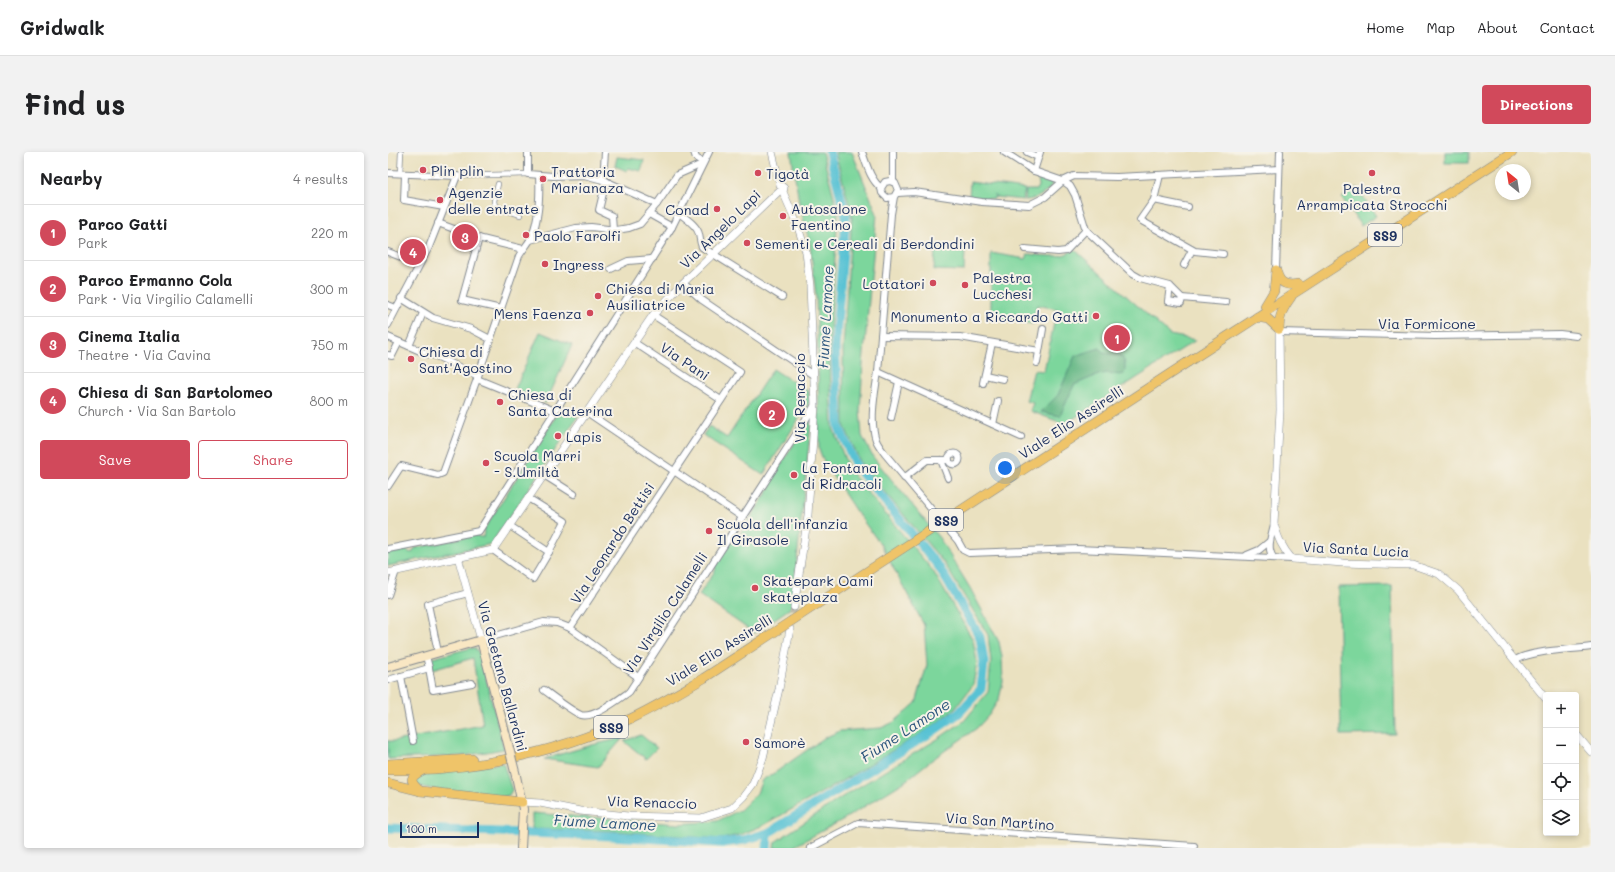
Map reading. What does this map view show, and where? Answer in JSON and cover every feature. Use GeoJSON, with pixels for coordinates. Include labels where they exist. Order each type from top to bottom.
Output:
{"type":"FeatureCollection","features":[{"type":"Feature","properties":{"kind":"main road","name":"Viale Elio Assirelli"},"geometry":{"type":"LineString","coordinates":[[388,770],[424,770],[510,759],[594,734],[632,718],[664,702],[702,675],[1186,360],[1298,284],[1501,152]]}},
{"type":"Feature","properties":{"kind":"main road","name":"Viale Elio Assirelli"},"geometry":{"type":"LineString","coordinates":[[1186,360],[1257,318],[1512,152]]}},
{"type":"Feature","properties":{"kind":"main road"},"geometry":{"type":"LineString","coordinates":[[1276,270],[1278,278],[1284,284],[1289,286],[1298,284]]}},
{"type":"Feature","properties":{"kind":"main road"},"geometry":{"type":"LineString","coordinates":[[1265,306],[1273,295],[1276,270]]}},
{"type":"Feature","properties":{"kind":"main road"},"geometry":{"type":"LineString","coordinates":[[1279,331],[1279,319],[1282,311],[1293,294]]}},
{"type":"Feature","properties":{"kind":"main road"},"geometry":{"type":"LineString","coordinates":[[1257,318],[1268,319],[1279,331]]}},
{"type":"Feature","properties":{"kind":"main road"},"geometry":{"type":"LineString","coordinates":[[388,667],[481,640]]}},
{"type":"Feature","properties":{"kind":"main road","name":"Via Gaetano Ballardini"},"geometry":{"type":"LineString","coordinates":[[481,640],[522,805],[521,848]]}},
{"type":"Feature","properties":{"kind":"main road","name":"Viale Elio Assirelli"},"geometry":{"type":"LineString","coordinates":[[388,764],[476,758],[505,753],[560,739],[630,713],[702,675]]}},
{"type":"Feature","properties":{"kind":"main road"},"geometry":{"type":"LineString","coordinates":[[420,791],[413,784],[412,779],[414,775],[424,770]]}},
{"type":"Feature","properties":{"kind":"main road"},"geometry":{"type":"LineString","coordinates":[[388,783],[420,791],[522,805]]}},
{"type":"Feature","properties":{"kind":"street"},"geometry":{"type":"LineString","coordinates":[[401,152],[404,200],[444,207]]}},
{"type":"Feature","properties":{"kind":"street"},"geometry":{"type":"LineString","coordinates":[[528,152],[528,174]]}},
{"type":"Feature","properties":{"kind":"street"},"geometry":{"type":"LineString","coordinates":[[606,152],[604,180],[599,210],[612,216],[613,230]]}},
{"type":"Feature","properties":{"kind":"street"},"geometry":{"type":"LineString","coordinates":[[694,152],[696,158],[703,163]]}},
{"type":"Feature","properties":{"kind":"street"},"geometry":{"type":"LineString","coordinates":[[388,549],[479,531],[672,227],[709,152]]}},
{"type":"Feature","properties":{"kind":"street","name":"Via Renaccio"},"geometry":{"type":"LineString","coordinates":[[772,152],[780,190],[797,224],[806,252],[810,286],[815,405],[808,515],[794,606]]}},
{"type":"Feature","properties":{"kind":"street"},"geometry":{"type":"LineString","coordinates":[[862,152],[871,177],[881,188],[882,193],[887,198],[891,214]]}},
{"type":"Feature","properties":{"kind":"street"},"geometry":{"type":"LineString","coordinates":[[893,152],[893,181],[897,192],[891,214],[873,422],[876,440],[904,478],[958,541],[963,550],[969,553],[1078,549],[1292,559]]}},
{"type":"Feature","properties":{"kind":"street"},"geometry":{"type":"LineString","coordinates":[[1004,152],[1034,171],[1063,181],[1070,186],[1075,195],[1086,230],[1133,274],[1140,278],[1170,286],[1182,298],[1226,302]]}},
{"type":"Feature","properties":{"kind":"street"},"geometry":{"type":"LineString","coordinates":[[1019,162],[1025,152],[1039,154],[1034,171]]}},
{"type":"Feature","properties":{"kind":"street"},"geometry":{"type":"LineString","coordinates":[[1276,270],[1280,152]]}},
{"type":"Feature","properties":{"kind":"street"},"geometry":{"type":"LineString","coordinates":[[530,240],[576,228],[591,227],[613,230],[629,228],[640,224],[657,204],[677,175],[703,163]]}},
{"type":"Feature","properties":{"kind":"street"},"geometry":{"type":"LineString","coordinates":[[887,198],[897,192],[914,192],[982,202],[1029,205],[1045,197],[1063,181],[1074,176],[1117,177],[1279,169]]}},
{"type":"Feature","properties":{"kind":"street"},"geometry":{"type":"LineString","coordinates":[[388,174],[458,176],[528,174],[584,175],[604,180],[657,204]]}},
{"type":"Feature","properties":{"kind":"street"},"geometry":{"type":"LineString","coordinates":[[1160,174],[1154,200],[1140,220],[1192,250],[1223,254]]}},
{"type":"Feature","properties":{"kind":"street"},"geometry":{"type":"LineString","coordinates":[[388,486],[401,466],[438,475],[443,473],[478,378],[519,256],[530,240],[538,202],[539,175]]}},
{"type":"Feature","properties":{"kind":"street"},"geometry":{"type":"LineString","coordinates":[[388,325],[419,264],[458,176]]}},
{"type":"Feature","properties":{"kind":"street"},"geometry":{"type":"LineString","coordinates":[[881,188],[885,182],[893,181]]}},
{"type":"Feature","properties":{"kind":"street"},"geometry":{"type":"LineString","coordinates":[[498,184],[494,201],[495,206],[520,215]]}},
{"type":"Feature","properties":{"kind":"street","name":"Via Angelo Lapi"},"geometry":{"type":"LineString","coordinates":[[493,550],[654,315],[683,283],[780,190]]}},
{"type":"Feature","properties":{"kind":"street"},"geometry":{"type":"LineString","coordinates":[[1154,200],[1188,207]]}},
{"type":"Feature","properties":{"kind":"street"},"geometry":{"type":"LineString","coordinates":[[679,212],[696,228],[699,233],[699,242],[702,247],[712,255],[782,297]]}},
{"type":"Feature","properties":{"kind":"street"},"geometry":{"type":"LineString","coordinates":[[649,214],[672,227]]}},
{"type":"Feature","properties":{"kind":"street"},"geometry":{"type":"LineString","coordinates":[[438,223],[479,238],[523,249]]}},
{"type":"Feature","properties":{"kind":"street"},"geometry":{"type":"LineString","coordinates":[[1025,249],[1058,252],[1066,251],[1086,230]]}},
{"type":"Feature","properties":{"kind":"street"},"geometry":{"type":"LineString","coordinates":[[479,238],[462,300],[500,309]]}},
{"type":"Feature","properties":{"kind":"street"},"geometry":{"type":"LineString","coordinates":[[404,258],[411,241]]}},
{"type":"Feature","properties":{"kind":"street"},"geometry":{"type":"LineString","coordinates":[[1184,265],[1192,250]]}},
{"type":"Feature","properties":{"kind":"street"},"geometry":{"type":"LineString","coordinates":[[388,252],[419,264]]}},
{"type":"Feature","properties":{"kind":"street"},"geometry":{"type":"LineString","coordinates":[[611,269],[628,261],[652,259]]}},
{"type":"Feature","properties":{"kind":"street"},"geometry":{"type":"LineString","coordinates":[[683,283],[702,300],[813,375]]}},
{"type":"Feature","properties":{"kind":"street"},"geometry":{"type":"LineString","coordinates":[[1170,286],[1168,301],[1181,303],[1182,298]]}},
{"type":"Feature","properties":{"kind":"street"},"geometry":{"type":"LineString","coordinates":[[401,298],[433,318],[471,329],[490,339]]}},
{"type":"Feature","properties":{"kind":"street"},"geometry":{"type":"LineString","coordinates":[[388,305],[396,308]]}},
{"type":"Feature","properties":{"kind":"street"},"geometry":{"type":"LineString","coordinates":[[409,346],[423,313]]}},
{"type":"Feature","properties":{"kind":"street","name":"Via Leonardo Bettisi"},"geometry":{"type":"LineString","coordinates":[[570,628],[740,372],[654,315]]}},
{"type":"Feature","properties":{"kind":"street"},"geometry":{"type":"LineString","coordinates":[[1036,362],[1043,329]]}},
{"type":"Feature","properties":{"kind":"street","name":"Via Formicone"},"geometry":{"type":"LineString","coordinates":[[1279,331],[1435,336],[1560,334],[1576,336]]}},
{"type":"Feature","properties":{"kind":"street","name":"Via Santa Lucia"},"geometry":{"type":"LineString","coordinates":[[1279,331],[1280,410],[1274,524],[1282,545],[1292,559],[1343,563],[1413,565],[1439,574],[1458,590],[1543,695]]}},
{"type":"Feature","properties":{"kind":"street"},"geometry":{"type":"LineString","coordinates":[[881,336],[960,337],[1039,351]]}},
{"type":"Feature","properties":{"kind":"street"},"geometry":{"type":"LineString","coordinates":[[388,337],[436,356],[478,378],[555,411]]}},
{"type":"Feature","properties":{"kind":"street"},"geometry":{"type":"LineString","coordinates":[[388,355],[392,356],[399,342]]}},
{"type":"Feature","properties":{"kind":"street","name":"Via Pani"},"geometry":{"type":"LineString","coordinates":[[635,342],[721,400]]}},
{"type":"Feature","properties":{"kind":"street"},"geometry":{"type":"LineString","coordinates":[[983,383],[992,343]]}},
{"type":"Feature","properties":{"kind":"street"},"geometry":{"type":"LineString","coordinates":[[878,372],[1021,437]]}},
{"type":"Feature","properties":{"kind":"street"},"geometry":{"type":"LineString","coordinates":[[984,375],[1003,379]]}},
{"type":"Feature","properties":{"kind":"street"},"geometry":{"type":"LineString","coordinates":[[891,418],[899,382]]}},
{"type":"Feature","properties":{"kind":"street"},"geometry":{"type":"LineString","coordinates":[[992,424],[998,402]]}},
{"type":"Feature","properties":{"kind":"street","name":"Via Virgilio Calamelli"},"geometry":{"type":"LineString","coordinates":[[544,690],[581,715],[589,715],[610,705],[629,692],[815,405]]}},
{"type":"Feature","properties":{"kind":"street"},"geometry":{"type":"LineString","coordinates":[[588,412],[742,517]]}},
{"type":"Feature","properties":{"kind":"street"},"geometry":{"type":"LineString","coordinates":[[904,478],[927,460],[948,460]]}},
{"type":"Feature","properties":{"kind":"street"},"geometry":{"type":"LineString","coordinates":[[941,460],[948,478]]}},
{"type":"Feature","properties":{"kind":"street"},"geometry":{"type":"LineString","coordinates":[[544,475],[574,494]]}},
{"type":"Feature","properties":{"kind":"street"},"geometry":{"type":"LineString","coordinates":[[388,573],[493,550],[533,579],[565,521],[528,498]]}},
{"type":"Feature","properties":{"kind":"street"},"geometry":{"type":"LineString","coordinates":[[1273,557],[1269,549],[1274,524]]}},
{"type":"Feature","properties":{"kind":"street"},"geometry":{"type":"LineString","coordinates":[[510,526],[549,552]]}},
{"type":"Feature","properties":{"kind":"street"},"geometry":{"type":"LineString","coordinates":[[1246,556],[1258,550],[1270,541]]}},
{"type":"Feature","properties":{"kind":"street","name":"Via Gaetano Ballardini"},"geometry":{"type":"LineString","coordinates":[[458,558],[481,640]]}},
{"type":"Feature","properties":{"kind":"street"},"geometry":{"type":"LineString","coordinates":[[388,595],[393,585],[396,571]]}},
{"type":"Feature","properties":{"kind":"street"},"geometry":{"type":"LineString","coordinates":[[438,652],[428,604],[468,593]]}},
{"type":"Feature","properties":{"kind":"street"},"geometry":{"type":"LineString","coordinates":[[481,640],[544,622],[557,623],[570,628],[638,676]]}},
{"type":"Feature","properties":{"kind":"street","name":"Via Renaccio"},"geometry":{"type":"LineString","coordinates":[[522,805],[628,816],[701,818],[732,808],[744,797],[753,784],[763,758],[779,689],[790,629]]}},
{"type":"Feature","properties":{"kind":"street"},"geometry":{"type":"LineString","coordinates":[[1515,660],[1521,656],[1591,648]]}},
{"type":"Feature","properties":{"kind":"street"},"geometry":{"type":"LineString","coordinates":[[426,656],[434,690],[472,683]]}},
{"type":"Feature","properties":{"kind":"street"},"geometry":{"type":"LineString","coordinates":[[388,680],[429,668]]}},
{"type":"Feature","properties":{"kind":"street"},"geometry":{"type":"LineString","coordinates":[[401,676],[413,741]]}},
{"type":"Feature","properties":{"kind":"street"},"geometry":{"type":"LineString","coordinates":[[1579,738],[1591,752]]}},
{"type":"Feature","properties":{"kind":"street","name":"Via San Martino"},"geometry":{"type":"LineString","coordinates":[[810,848],[858,823],[1194,846]]}},
{"type":"Feature","properties":{"kind":"green space"},"geometry":{"type":"Polygon","coordinates":[[[791,152],[822,152],[838,212],[829,348],[833,428],[849,470],[933,571],[973,640],[977,662],[973,685],[955,709],[929,729],[764,825],[742,834],[722,839],[612,831],[532,829],[532,813],[679,824],[717,821],[740,810],[757,793],[762,780],[776,772],[824,738],[840,731],[881,728],[894,722],[916,703],[927,665],[924,625],[881,545],[855,510],[826,466],[819,450],[816,296],[810,244],[799,202],[791,152]]]}},
{"type":"Feature","properties":{"kind":"green space"},"geometry":{"type":"Polygon","coordinates":[[[835,152],[852,152],[877,214],[863,364],[860,410],[862,436],[873,457],[940,539],[970,588],[999,642],[1002,657],[1003,682],[999,699],[989,715],[977,728],[929,762],[904,782],[844,819],[791,848],[774,848],[775,842],[842,797],[936,740],[964,721],[988,692],[991,662],[988,635],[944,563],[861,464],[844,425],[843,348],[852,216],[835,152]]]}},
{"type":"Feature","properties":{"kind":"green space"},"geometry":{"type":"Polygon","coordinates":[[[1445,152],[1469,152],[1469,163],[1445,163],[1445,152]]]}},
{"type":"Feature","properties":{"kind":"green space"},"geometry":{"type":"Polygon","coordinates":[[[617,157],[644,160],[641,171],[628,168],[627,171],[615,166],[617,157]]]}},
{"type":"Feature","properties":{"kind":"green space"},"geometry":{"type":"Polygon","coordinates":[[[1041,178],[1053,182],[1051,186],[1045,193],[1033,199],[1025,200],[1026,190],[1036,190],[1039,184],[1038,181],[1041,178]]]}},
{"type":"Feature","properties":{"kind":"green space"},"geometry":{"type":"Polygon","coordinates":[[[970,182],[1025,189],[1023,200],[995,197],[995,195],[994,199],[969,197],[970,182]]]}},
{"type":"Feature","properties":{"kind":"green space"},"geometry":{"type":"Polygon","coordinates":[[[1357,187],[1376,216],[1361,226],[1342,198],[1357,187]]]}},
{"type":"Feature","properties":{"kind":"green space"},"geometry":{"type":"Polygon","coordinates":[[[1074,249],[1170,335],[1196,340],[1065,424],[1030,411],[1033,403],[1026,401],[1034,370],[1044,371],[1057,309],[1037,305],[1033,324],[991,317],[991,253],[1026,259],[1028,254],[1058,256],[1064,255],[1074,249]]]}},
{"type":"Feature","properties":{"kind":"green space"},"geometry":{"type":"Polygon","coordinates":[[[935,251],[965,251],[964,271],[934,270],[935,251]]]}},
{"type":"Feature","properties":{"kind":"green space"},"geometry":{"type":"Polygon","coordinates":[[[540,332],[572,345],[546,403],[515,389],[540,332]]]}},
{"type":"Feature","properties":{"kind":"green space"},"geometry":{"type":"Polygon","coordinates":[[[1100,348],[1103,353],[1117,354],[1122,357],[1125,366],[1124,374],[1104,374],[1095,376],[1074,385],[1060,416],[1041,412],[1058,395],[1075,356],[1100,348]]]}},
{"type":"Feature","properties":{"kind":"green space"},"geometry":{"type":"Polygon","coordinates":[[[773,369],[809,392],[809,403],[763,475],[703,435],[709,426],[727,438],[773,369]]]}},
{"type":"Feature","properties":{"kind":"green space"},"geometry":{"type":"Polygon","coordinates":[[[563,406],[578,416],[491,544],[388,566],[388,553],[407,550],[412,553],[415,548],[476,535],[483,537],[483,531],[556,416],[561,415],[560,410],[563,406]]]}},
{"type":"Feature","properties":{"kind":"green space"},"geometry":{"type":"Polygon","coordinates":[[[809,420],[811,424],[792,607],[754,633],[699,595],[716,569],[714,567],[731,542],[734,543],[772,485],[770,482],[809,420]]]}},
{"type":"Feature","properties":{"kind":"green space"},"geometry":{"type":"Polygon","coordinates":[[[1392,586],[1395,734],[1341,735],[1338,587],[1392,586]]]}},
{"type":"Feature","properties":{"kind":"green space"},"geometry":{"type":"Polygon","coordinates":[[[475,648],[480,655],[504,749],[463,756],[388,759],[388,741],[483,725],[473,658],[432,670],[429,659],[475,648]]]}},
{"type":"Feature","properties":{"kind":"green space"},"geometry":{"type":"Polygon","coordinates":[[[641,735],[657,748],[646,759],[624,741],[641,735]]]}},
{"type":"Feature","properties":{"kind":"green space"},"geometry":{"type":"Polygon","coordinates":[[[623,738],[598,767],[544,759],[592,745],[623,738]]]}},
{"type":"Feature","properties":{"kind":"green space"},"geometry":{"type":"Polygon","coordinates":[[[503,763],[512,790],[509,795],[504,797],[446,792],[419,786],[415,783],[419,774],[503,763]]]}},
{"type":"Feature","properties":{"kind":"waterway","name":"Fiume Lamone"},"geometry":{"type":"LineString","coordinates":[[388,828],[612,836],[722,843],[744,840],[768,833],[932,732],[959,713],[981,689],[984,662],[980,637],[939,567],[856,466],[839,427],[835,347],[846,216],[829,152]]}},
{"type":"Feature","properties":{"kind":"waterway"},"geometry":{"type":"LineString","coordinates":[[767,848],[768,833]]}},
{"type":"Feature","properties":{"kind":"tunnel"},"geometry":{"type":"LineString","coordinates":[[791,624],[794,607]]}},
{"type":"Feature","properties":{"kind":"place","name":"Plin plin"},"geometry":{"type":"Point","coordinates":[423,170]}},
{"type":"Feature","properties":{"kind":"place","name":"Tigotà"},"geometry":{"type":"Point","coordinates":[758,173]}},
{"type":"Feature","properties":{"kind":"place","name":"Palestra Arrampicata Strocchi"},"geometry":{"type":"Point","coordinates":[1372,173]}},
{"type":"Feature","properties":{"kind":"place","name":"Trattoria Marianaza"},"geometry":{"type":"Point","coordinates":[543,179]}},
{"type":"Feature","properties":{"kind":"place","name":"Agenzie delle entrate"},"geometry":{"type":"Point","coordinates":[440,200]}},
{"type":"Feature","properties":{"kind":"place","name":"Conad"},"geometry":{"type":"Point","coordinates":[717,209]}},
{"type":"Feature","properties":{"kind":"place","name":"Autosalone Faentino"},"geometry":{"type":"Point","coordinates":[783,216]}},
{"type":"Feature","properties":{"kind":"place","name":"Paolo Farolfi"},"geometry":{"type":"Point","coordinates":[526,235]}},
{"type":"Feature","properties":{"kind":"place","name":"Cinema Italia"},"geometry":{"type":"Point","coordinates":[465,237]}},
{"type":"Feature","properties":{"kind":"place","name":"Sementi e Cereali di Berdondini"},"geometry":{"type":"Point","coordinates":[747,243]}},
{"type":"Feature","properties":{"kind":"place","name":"Chiesa di San Bartolomeo"},"geometry":{"type":"Point","coordinates":[413,252]}},
{"type":"Feature","properties":{"kind":"place","name":"Ingress"},"geometry":{"type":"Point","coordinates":[545,264]}},
{"type":"Feature","properties":{"kind":"place","name":"Lottatori"},"geometry":{"type":"Point","coordinates":[933,283]}},
{"type":"Feature","properties":{"kind":"place","name":"Palestra Lucchesi"},"geometry":{"type":"Point","coordinates":[965,285]}},
{"type":"Feature","properties":{"kind":"place","name":"Chiesa di Maria Ausiliatrice"},"geometry":{"type":"Point","coordinates":[598,296]}},
{"type":"Feature","properties":{"kind":"place","name":"Mens Faenza"},"geometry":{"type":"Point","coordinates":[590,313]}},
{"type":"Feature","properties":{"kind":"place","name":"Monumento a Riccardo Gatti"},"geometry":{"type":"Point","coordinates":[1096,316]}},
{"type":"Feature","properties":{"kind":"place","name":"Parco Gatti"},"geometry":{"type":"Point","coordinates":[1117,338]}},
{"type":"Feature","properties":{"kind":"place","name":"Chiesa di Sant'Agostino"},"geometry":{"type":"Point","coordinates":[411,359]}},
{"type":"Feature","properties":{"kind":"place","name":"Chiesa di Santa Caterina"},"geometry":{"type":"Point","coordinates":[500,402]}},
{"type":"Feature","properties":{"kind":"place","name":"Parco Ermanno Cola"},"geometry":{"type":"Point","coordinates":[772,414]}},
{"type":"Feature","properties":{"kind":"place","name":"Lapis"},"geometry":{"type":"Point","coordinates":[558,436]}},
{"type":"Feature","properties":{"kind":"place","name":"Scuola Marri - S.Umiltà"},"geometry":{"type":"Point","coordinates":[486,463]}},
{"type":"Feature","properties":{"kind":"place","name":"La Fontana di Ridracoli"},"geometry":{"type":"Point","coordinates":[794,475]}},
{"type":"Feature","properties":{"kind":"place","name":"Scuola dell'infanzia Il Girasole"},"geometry":{"type":"Point","coordinates":[709,531]}},
{"type":"Feature","properties":{"kind":"place","name":"Skatepark Oami skateplaza"},"geometry":{"type":"Point","coordinates":[755,588]}},
{"type":"Feature","properties":{"kind":"place","name":"Samorè"},"geometry":{"type":"Point","coordinates":[746,742]}}]}
